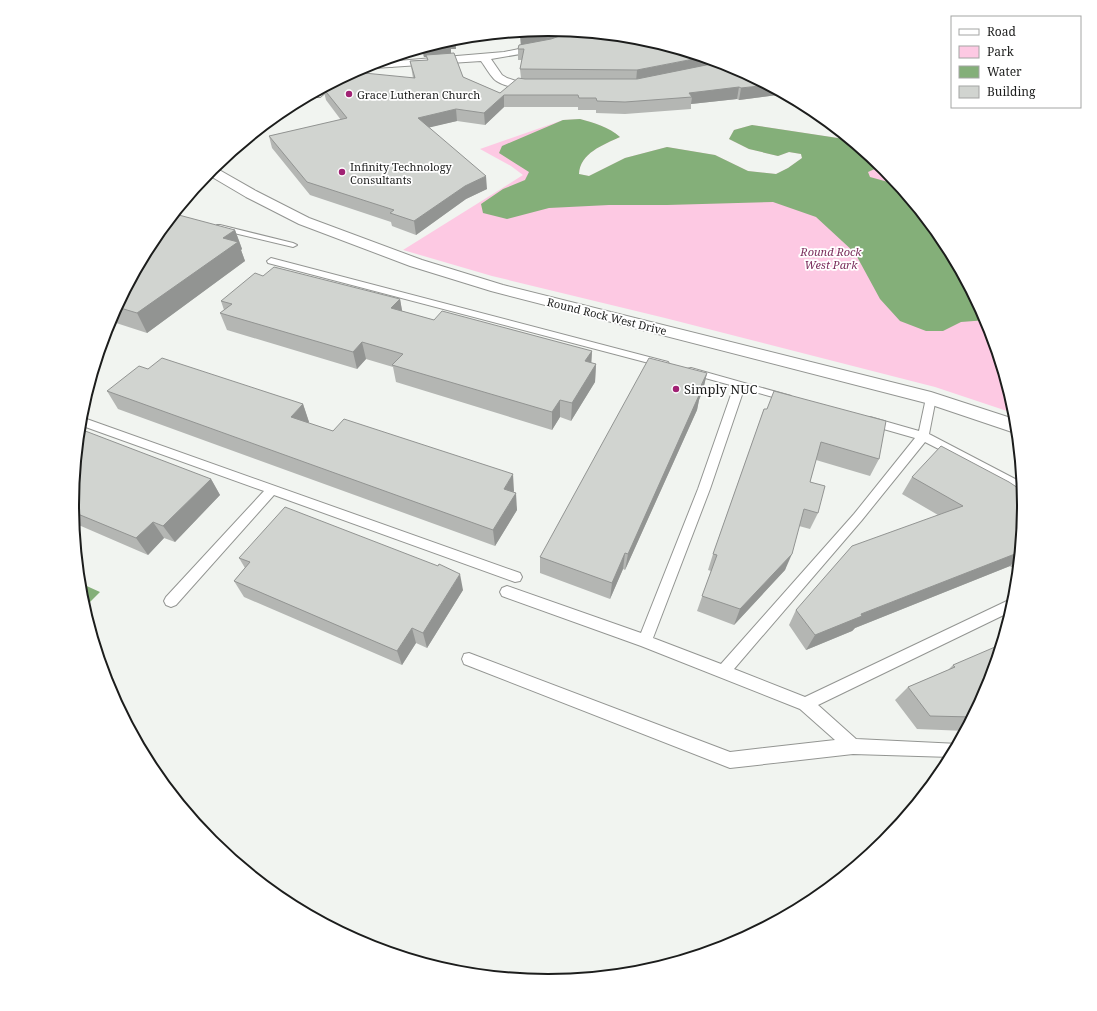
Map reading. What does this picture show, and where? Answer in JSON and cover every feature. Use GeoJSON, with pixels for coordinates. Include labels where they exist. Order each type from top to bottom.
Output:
{"type":"FeatureCollection","features":[{"type":"Feature","properties":{"kind":"street"},"geometry":{"type":"LineString","coordinates":[[399,61],[483,56],[551,46],[576,37]]}},
{"type":"Feature","properties":{"kind":"street"},"geometry":{"type":"LineString","coordinates":[[483,56],[498,77],[508,83],[526,86],[548,86]]}},
{"type":"Feature","properties":{"kind":"street","name":"Round Rock West Drive"},"geometry":{"type":"LineString","coordinates":[[217,174],[251,194],[304,221],[416,263],[497,288],[931,398],[1011,425]]}},
{"type":"Feature","properties":{"kind":"lane"},"geometry":{"type":"LineString","coordinates":[[210,224],[293,245]]}},
{"type":"Feature","properties":{"kind":"lane"},"geometry":{"type":"LineString","coordinates":[[271,261],[801,401]]}},
{"type":"Feature","properties":{"kind":"lane"},"geometry":{"type":"LineString","coordinates":[[645,641],[704,489],[740,384]]}},
{"type":"Feature","properties":{"kind":"lane"},"geometry":{"type":"LineString","coordinates":[[723,672],[858,517],[923,436],[931,398]]}},
{"type":"Feature","properties":{"kind":"lane"},"geometry":{"type":"LineString","coordinates":[[862,419],[923,436],[1017,485]]}},
{"type":"Feature","properties":{"kind":"lane"},"geometry":{"type":"LineString","coordinates":[[86,423],[515,577]]}},
{"type":"Feature","properties":{"kind":"lane"},"geometry":{"type":"LineString","coordinates":[[171,601],[272,490]]}},
{"type":"Feature","properties":{"kind":"lane"},"geometry":{"type":"LineString","coordinates":[[507,592],[645,641],[805,704],[853,746]]}},
{"type":"Feature","properties":{"kind":"lane"},"geometry":{"type":"LineString","coordinates":[[805,704],[1007,608]]}},
{"type":"Feature","properties":{"kind":"lane"},"geometry":{"type":"LineString","coordinates":[[469,659],[730,760],[853,746],[949,750]]}},
{"type":"Feature","properties":{"kind":"green space","name":"Round Rock West Park"},"geometry":{"type":"Polygon","coordinates":[[[580,119],[606,128],[620,137],[600,147],[583,160],[579,174],[589,176],[625,158],[667,147],[715,155],[748,171],[776,174],[802,158],[801,154],[789,152],[778,156],[749,149],[729,139],[734,130],[752,125],[840,138],[858,153],[901,196],[939,245],[955,271],[970,298],[982,326],[1002,384],[1008,411],[935,387],[665,318],[492,276],[403,250],[523,175],[511,166],[480,149],[563,120],[580,119]]]}},
{"type":"Feature","properties":{"kind":"water"},"geometry":{"type":"Polygon","coordinates":[[[580,119],[606,128],[620,137],[600,147],[583,160],[579,174],[589,176],[625,158],[667,147],[715,155],[748,171],[776,174],[802,158],[801,154],[789,152],[778,156],[749,149],[729,139],[734,130],[752,125],[840,138],[875,169],[868,172],[870,177],[887,182],[921,220],[955,271],[970,298],[980,321],[961,322],[943,331],[926,331],[900,321],[880,299],[855,253],[816,217],[773,202],[609,205],[549,208],[507,219],[483,213],[481,204],[503,189],[525,180],[529,172],[499,153],[502,146],[563,120],[580,119]]]}},
{"type":"Feature","properties":{"kind":"water"},"geometry":{"type":"Polygon","coordinates":[[[86,586],[100,592],[89,603],[86,586]]]}},
{"type":"Feature","properties":{"kind":"building"},"geometry":{"type":"Polygon","coordinates":[[[559,36],[610,40],[640,45],[693,59],[637,70],[520,69],[524,49],[518,49],[519,45],[559,36]]]}},
{"type":"Feature","properties":{"kind":"building"},"geometry":{"type":"Polygon","coordinates":[[[454,53],[463,77],[500,93],[518,78],[637,79],[708,65],[760,86],[689,93],[692,97],[625,102],[597,101],[596,98],[579,98],[578,95],[504,95],[484,113],[456,109],[418,118],[486,176],[465,186],[414,221],[390,213],[394,210],[307,182],[269,136],[347,118],[326,92],[366,73],[415,78],[410,61],[428,60],[426,55],[454,53]]]}},
{"type":"Feature","properties":{"kind":"building"},"geometry":{"type":"Polygon","coordinates":[[[180,215],[235,230],[223,238],[238,242],[137,313],[122,309],[142,271],[158,245],[180,215]]]}},
{"type":"Feature","properties":{"kind":"building"},"geometry":{"type":"Polygon","coordinates":[[[274,267],[400,299],[391,308],[434,320],[442,311],[592,351],[585,361],[596,364],[572,403],[560,400],[552,412],[392,365],[403,354],[362,342],[353,352],[220,313],[232,304],[221,301],[255,273],[263,276],[274,267]]]}},
{"type":"Feature","properties":{"kind":"building"},"geometry":{"type":"Polygon","coordinates":[[[162,358],[303,404],[291,417],[333,431],[344,419],[513,474],[504,489],[516,493],[493,530],[107,391],[139,366],[148,369],[162,358]]]}},
{"type":"Feature","properties":{"kind":"building"},"geometry":{"type":"Polygon","coordinates":[[[649,358],[707,373],[698,392],[700,393],[628,554],[625,553],[612,583],[540,557],[649,358]]]}},
{"type":"Feature","properties":{"kind":"building"},"geometry":{"type":"Polygon","coordinates":[[[774,391],[886,421],[879,459],[821,442],[810,482],[825,486],[818,513],[804,509],[792,554],[740,609],[702,596],[717,555],[713,554],[764,409],[767,409],[774,391]]]}},
{"type":"Feature","properties":{"kind":"building"},"geometry":{"type":"Polygon","coordinates":[[[85,431],[211,479],[163,526],[153,522],[136,538],[79,515],[80,475],[85,431]]]}},
{"type":"Feature","properties":{"kind":"building"},"geometry":{"type":"Polygon","coordinates":[[[941,446],[1017,488],[1015,554],[861,614],[862,616],[815,635],[796,610],[852,546],[963,506],[912,477],[941,446]]]}},
{"type":"Feature","properties":{"kind":"building"},"geometry":{"type":"Polygon","coordinates":[[[285,507],[438,566],[439,564],[460,574],[423,633],[412,628],[397,651],[234,581],[250,562],[239,558],[285,507]]]}},
{"type":"Feature","properties":{"kind":"building"},"geometry":{"type":"Polygon","coordinates":[[[996,647],[982,685],[968,717],[930,716],[908,687],[955,667],[953,665],[996,647]]]}},
{"type":"Feature","properties":{"kind":"place","name":"Grace Lutheran Church"},"geometry":{"type":"Point","coordinates":[349,94]}},
{"type":"Feature","properties":{"kind":"place","name":"Infinity Technology Consultants"},"geometry":{"type":"Point","coordinates":[342,172]}},
{"type":"Feature","properties":{"kind":"place","name":"Simply NUC"},"geometry":{"type":"Point","coordinates":[676,389]}}]}
